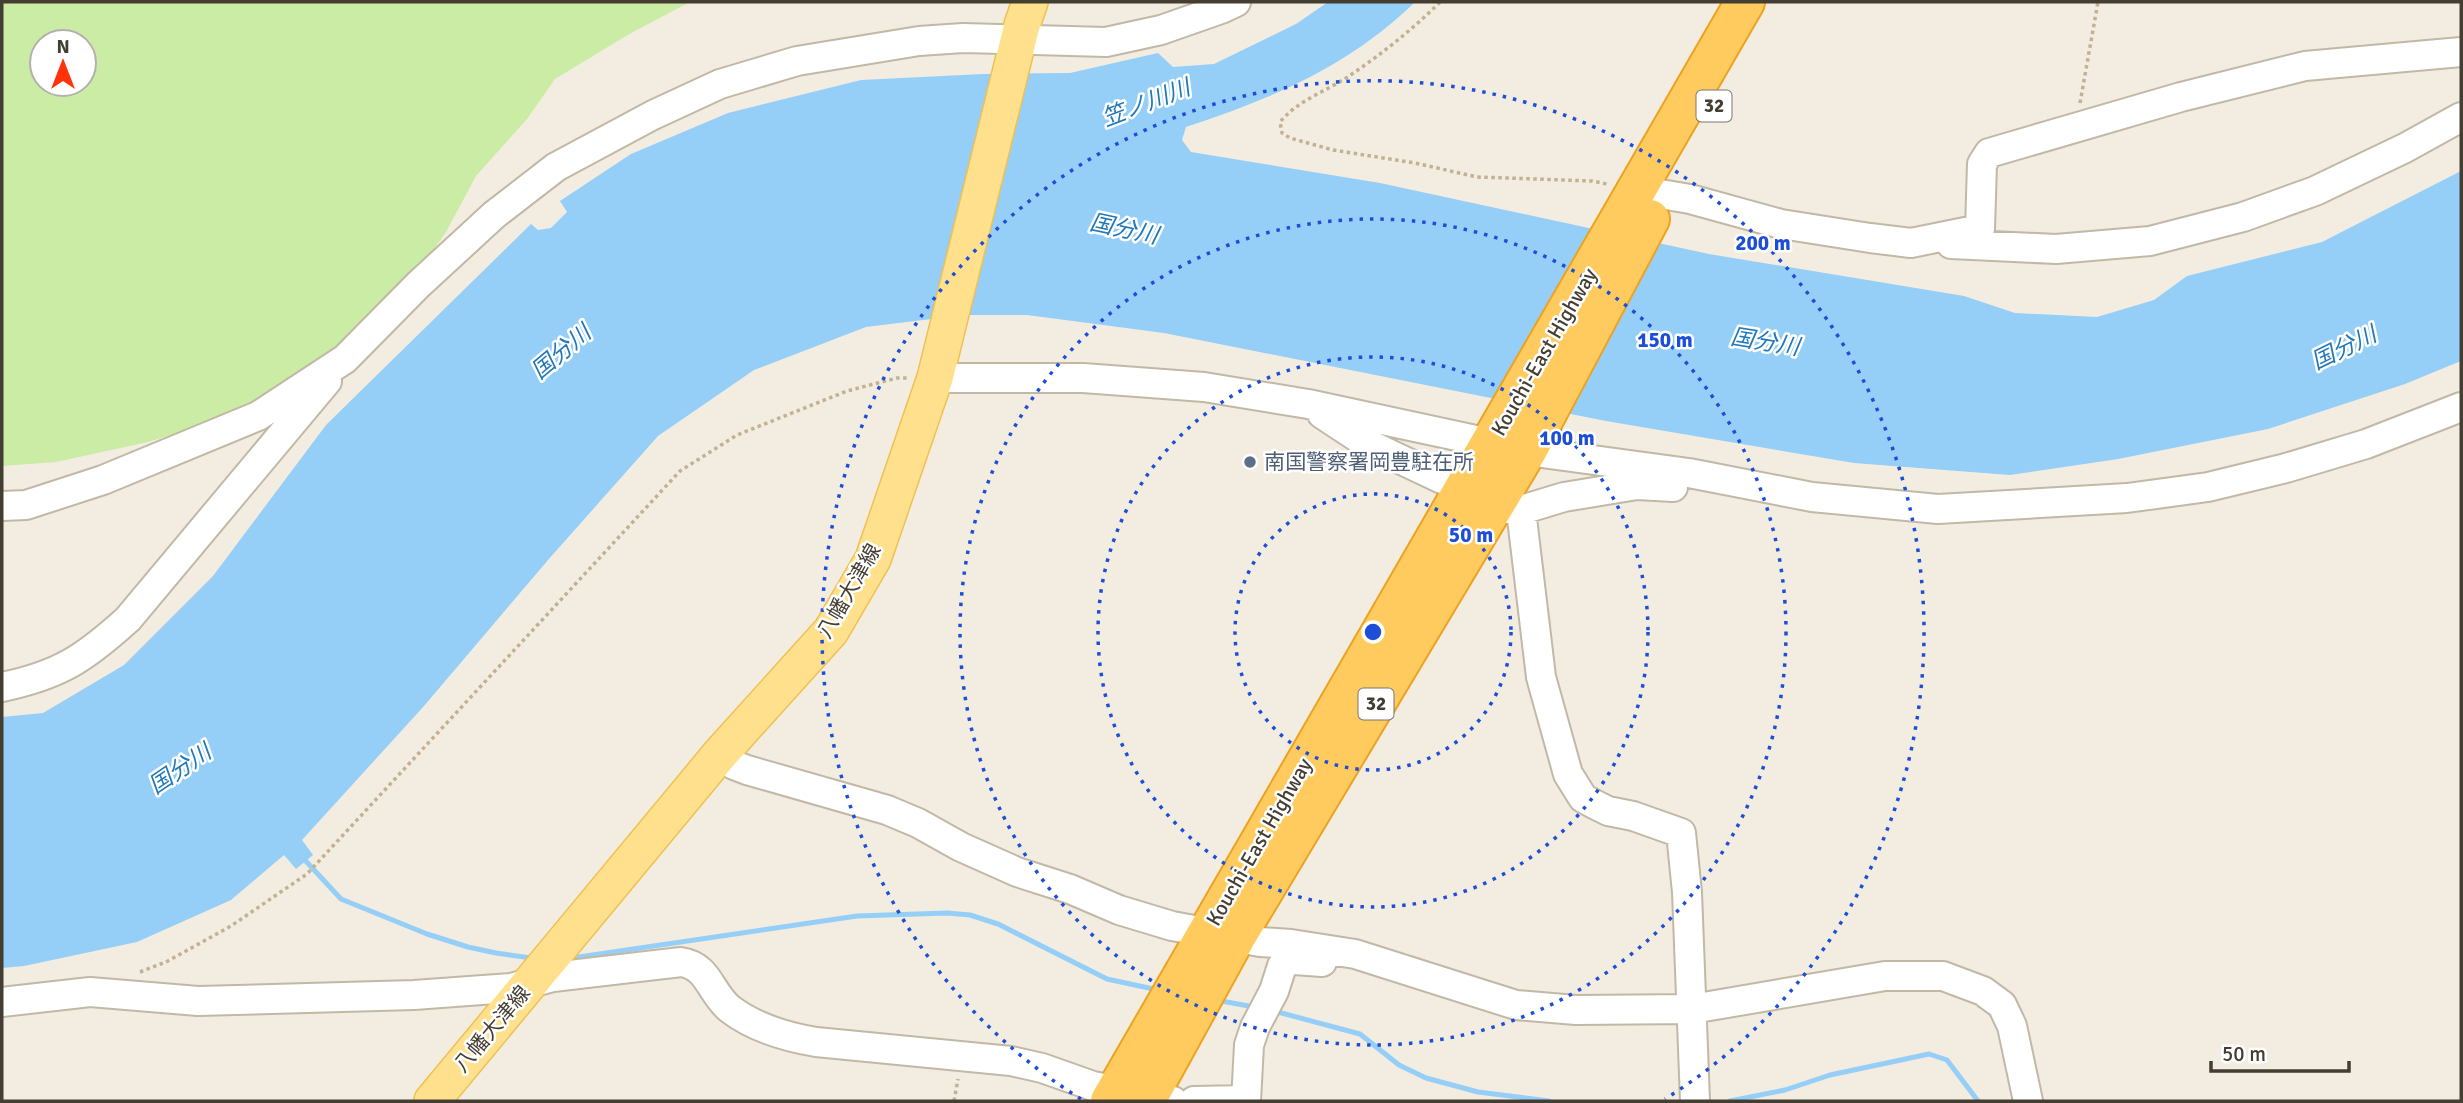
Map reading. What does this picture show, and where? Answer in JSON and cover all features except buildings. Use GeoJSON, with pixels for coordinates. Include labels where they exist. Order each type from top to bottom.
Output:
{"type":"FeatureCollection","features":[{"type":"Feature","properties":{"kind":"highway","name":"Kouchi-East Highway"},"geometry":{"type":"LineString","coordinates":[[1139,1098],[1174,1018],[1212,951],[1514,439],[1646,199],[1745,2]]}},
{"type":"Feature","properties":{"kind":"highway","name":"Kouchi-East Highway"},"geometry":{"type":"LineString","coordinates":[[1646,199],[1774,2]]}},
{"type":"Feature","properties":{"kind":"main road","name":"八幡大津線"},"geometry":{"type":"LineString","coordinates":[[432,1101],[720,754],[831,631],[873,559],[937,373],[1030,2]]}},
{"type":"Feature","properties":{"kind":"street"},"geometry":{"type":"LineString","coordinates":[[2,687],[57,671],[94,650],[128,618],[345,359],[418,285],[494,215],[556,167],[653,115],[720,84],[797,61],[919,41],[963,38],[1019,42],[1106,42],[1161,30],[1236,2]]}},
{"type":"Feature","properties":{"kind":"street"},"geometry":{"type":"LineString","coordinates":[[1980,229],[1982,164],[1989,153],[2181,97],[2305,66],[2461,52]]}},
{"type":"Feature","properties":{"kind":"street"},"geometry":{"type":"LineString","coordinates":[[1646,199],[1781,224],[1911,243],[2056,249],[2150,241],[2243,217],[2315,191],[2405,148],[2461,117]]}},
{"type":"Feature","properties":{"kind":"street"},"geometry":{"type":"LineString","coordinates":[[1911,243],[1980,229],[2056,249]]}},
{"type":"Feature","properties":{"kind":"street"},"geometry":{"type":"LineString","coordinates":[[2,506],[26,506],[103,480],[172,450],[182,449],[258,416],[345,359]]}},
{"type":"Feature","properties":{"kind":"street"},"geometry":{"type":"LineString","coordinates":[[937,373],[1083,378],[1204,387],[1514,439],[1812,497],[1938,509],[2127,498],[2208,488],[2366,444],[2461,407]]}},
{"type":"Feature","properties":{"kind":"street"},"geometry":{"type":"LineString","coordinates":[[1308,404],[1366,443],[1442,479]]}},
{"type":"Feature","properties":{"kind":"street"},"geometry":{"type":"LineString","coordinates":[[1689,472],[1683,485],[1669,488],[1637,485],[1564,497],[1514,509],[1541,677],[1568,774],[1583,798],[1608,811],[1633,816],[1682,833],[1687,892],[1695,1101]]}},
{"type":"Feature","properties":{"kind":"street"},"geometry":{"type":"LineString","coordinates":[[720,754],[734,765],[747,770],[906,817],[961,847],[1017,872],[1070,889],[1119,910],[1172,926],[1212,951],[1354,954],[1516,1005],[1576,1010],[1692,1009],[1885,976],[1943,976],[1983,991],[2001,1005],[2012,1026],[2028,1101]]}},
{"type":"Feature","properties":{"kind":"street"},"geometry":{"type":"LineString","coordinates":[[1194,1101],[1246,1101],[1249,1045],[1282,966],[1287,961],[1336,963],[1354,954]]}},
{"type":"Feature","properties":{"kind":"street"},"geometry":{"type":"LineString","coordinates":[[2,1002],[90,992],[198,1001],[414,995],[511,988],[568,975],[681,962],[690,963],[699,969],[727,1007],[748,1020],[787,1036],[816,1042],[1011,1061],[1139,1098]]}},
{"type":"Feature","properties":{"kind":"path"},"geometry":{"type":"LineString","coordinates":[[1440,2],[1403,35],[1350,75],[1291,109],[1280,122],[1282,133],[1290,138],[1333,150],[1415,163],[1477,177],[1592,181],[1646,199]]}},
{"type":"Feature","properties":{"kind":"path"},"geometry":{"type":"LineString","coordinates":[[2075,129],[2098,2]]}},
{"type":"Feature","properties":{"kind":"path"},"geometry":{"type":"LineString","coordinates":[[129,976],[166,962],[231,926],[307,874],[680,471],[737,435],[847,391],[897,377],[937,373]]}},
{"type":"Feature","properties":{"kind":"green space"},"geometry":{"type":"Polygon","coordinates":[[[2,2],[690,2],[631,33],[555,79],[527,119],[476,176],[446,232],[405,290],[319,375],[221,420],[148,442],[56,462],[2,466],[2,2]]]}},
{"type":"Feature","properties":{"kind":"water"},"geometry":{"type":"Polygon","coordinates":[[[1328,2],[1415,2],[1363,45],[1308,78],[1279,92],[1186,127],[1182,140],[1191,152],[1380,183],[1709,254],[1964,296],[2015,313],[2097,317],[2154,300],[2187,276],[2322,242],[2461,171],[2461,361],[2405,384],[2268,429],[2118,459],[2010,475],[1854,463],[1606,421],[1164,333],[1027,315],[964,315],[866,327],[754,370],[658,436],[424,706],[302,840],[313,855],[296,869],[284,855],[231,900],[137,942],[24,966],[2,968],[2,717],[43,713],[124,665],[213,576],[326,425],[531,224],[538,230],[551,228],[567,212],[560,201],[631,154],[728,113],[861,80],[1070,73],[1158,53],[1173,67],[1214,64],[1296,24],[1328,2]]]}},
{"type":"Feature","properties":{"kind":"waterway"},"geometry":{"type":"LineString","coordinates":[[303,858],[341,899],[427,934],[468,947],[531,958]]}},
{"type":"Feature","properties":{"kind":"waterway"},"geometry":{"type":"LineString","coordinates":[[572,958],[857,916],[947,913],[970,915],[998,924],[1107,979],[1158,990]]}},
{"type":"Feature","properties":{"kind":"waterway"},"geometry":{"type":"LineString","coordinates":[[1216,1000],[1254,1007]]}},
{"type":"Feature","properties":{"kind":"waterway"},"geometry":{"type":"LineString","coordinates":[[1274,1011],[1360,1034],[1399,1065],[1426,1078],[1478,1092],[1549,1101]]}},
{"type":"Feature","properties":{"kind":"waterway"},"geometry":{"type":"LineString","coordinates":[[1730,1101],[1785,1090],[1830,1075],[1929,1054],[1947,1060],[1978,1101]]}},
{"type":"Feature","properties":{"kind":"place","name":"南国警察署岡豊駐在所"},"geometry":{"type":"Point","coordinates":[1250,462]}},
{"type":"Feature","properties":{"kind":"water label","name":"笠ノ川川"},"geometry":{"type":"Point","coordinates":[1146,103]}},
{"type":"Feature","properties":{"kind":"water label","name":"国分川"},"geometry":{"type":"Point","coordinates":[1124,229]}},
{"type":"Feature","properties":{"kind":"water label","name":"国分川"},"geometry":{"type":"Point","coordinates":[1765,342]}},
{"type":"Feature","properties":{"kind":"water label","name":"国分川"},"geometry":{"type":"Point","coordinates":[2344,348]}},
{"type":"Feature","properties":{"kind":"water label","name":"国分川"},"geometry":{"type":"Point","coordinates":[561,352]}},
{"type":"Feature","properties":{"kind":"water label","name":"国分川"},"geometry":{"type":"Point","coordinates":[180,769]}}]}
